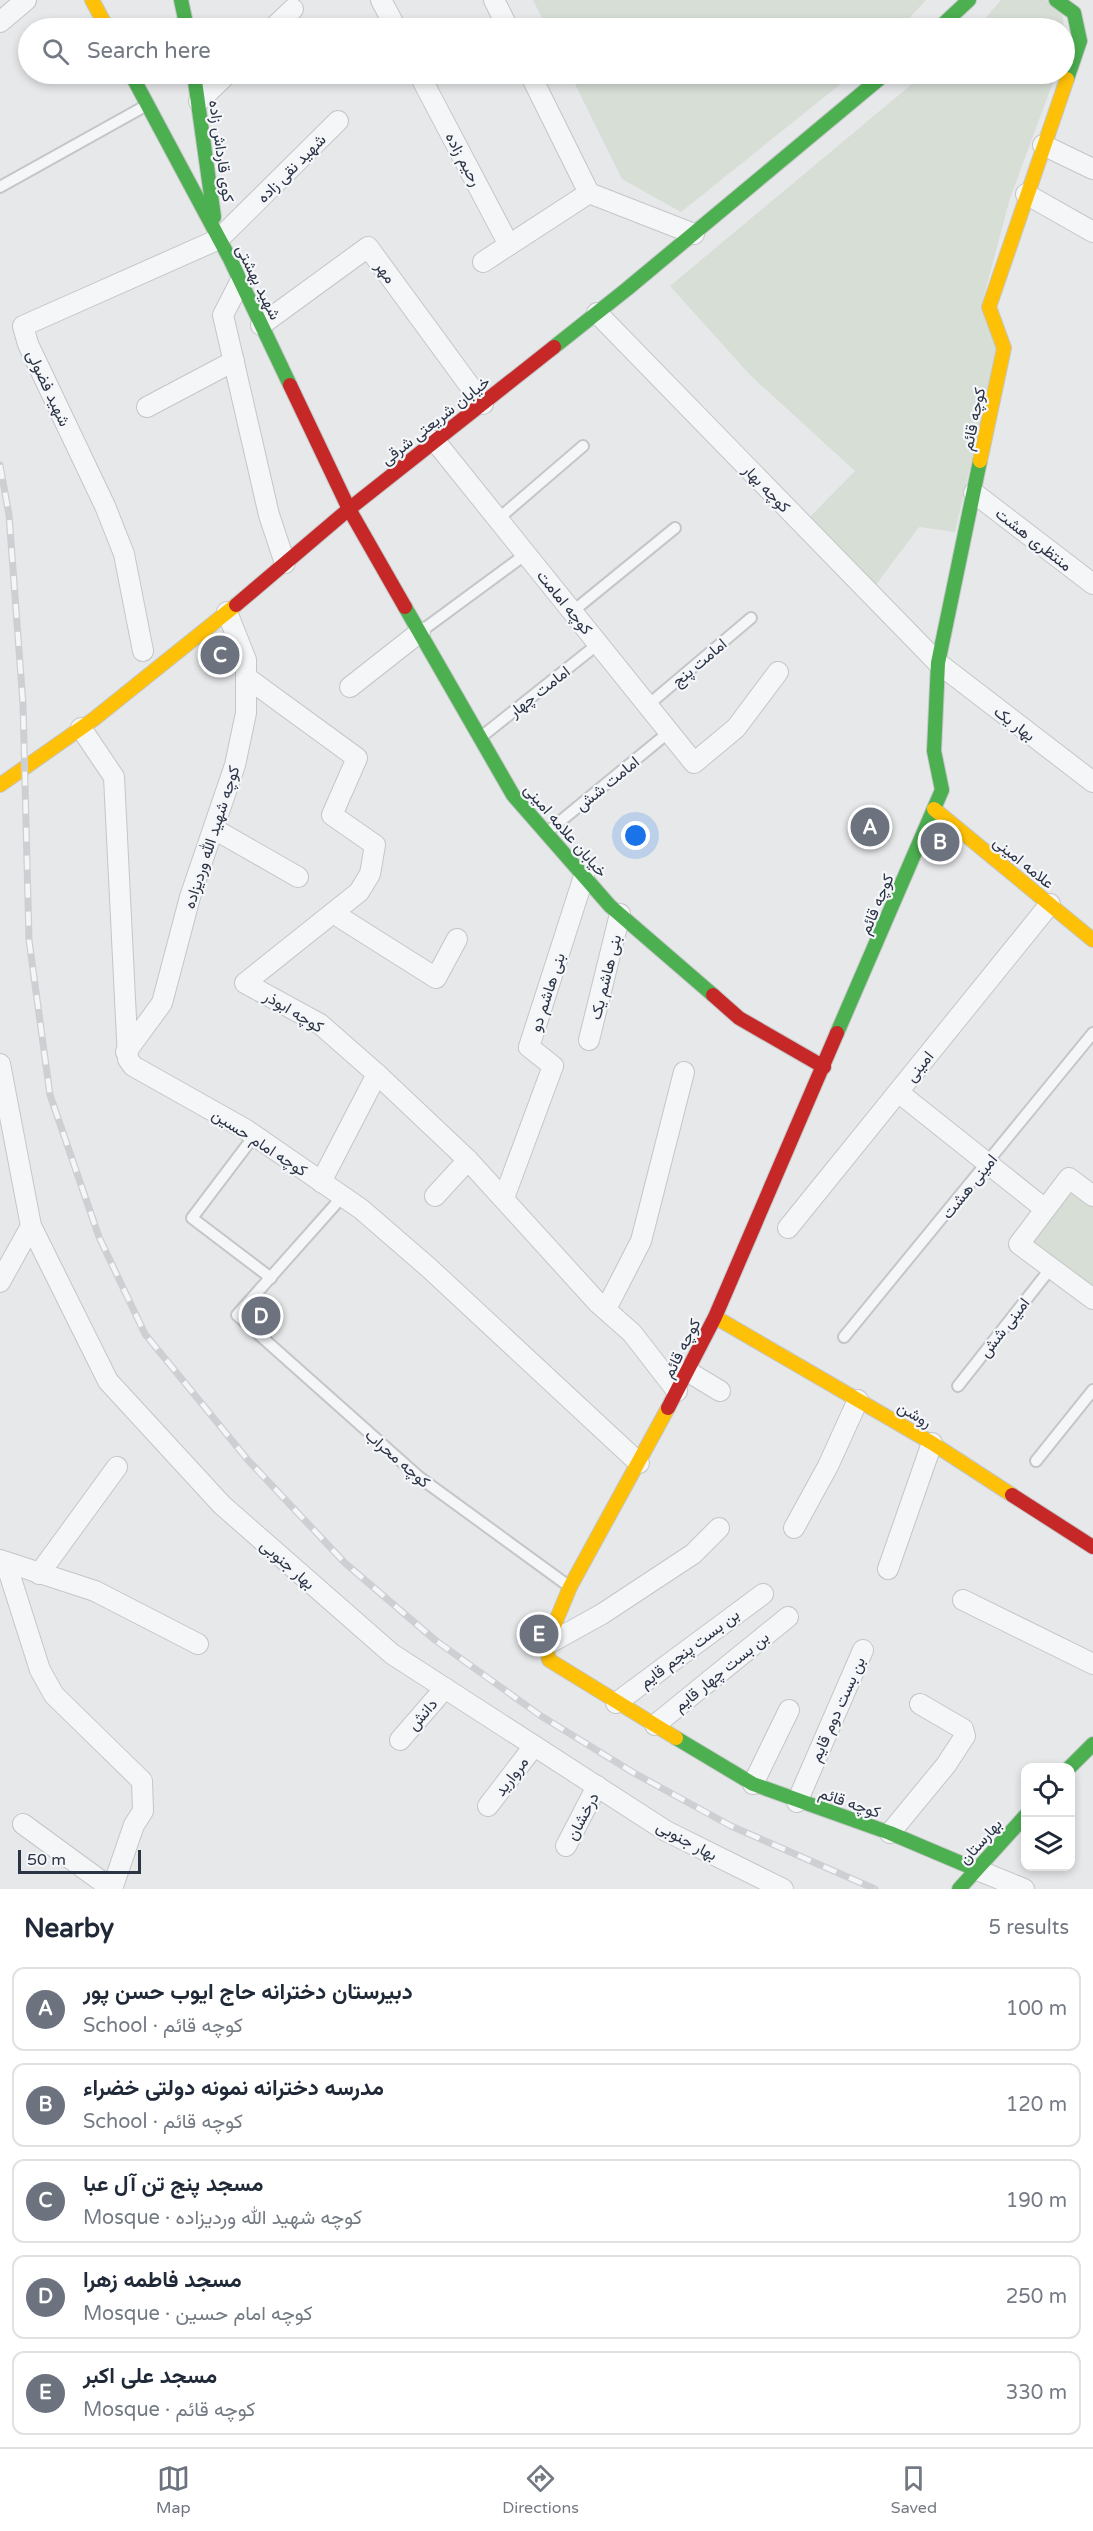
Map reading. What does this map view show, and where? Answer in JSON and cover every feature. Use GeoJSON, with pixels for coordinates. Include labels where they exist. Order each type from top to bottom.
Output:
{"type":"FeatureCollection","features":[{"type":"Feature","properties":{"kind":"street"},"geometry":{"type":"LineString","coordinates":[[0,22],[26,0]]}},
{"type":"Feature","properties":{"kind":"street"},"geometry":{"type":"LineString","coordinates":[[92,0],[102,18]]}},
{"type":"Feature","properties":{"kind":"street"},"geometry":{"type":"LineString","coordinates":[[180,0],[184,18]]}},
{"type":"Feature","properties":{"kind":"street"},"geometry":{"type":"LineString","coordinates":[[381,0],[391,18]]}},
{"type":"Feature","properties":{"kind":"street"},"geometry":{"type":"LineString","coordinates":[[494,0],[503,18]]}},
{"type":"Feature","properties":{"kind":"street"},"geometry":{"type":"LineString","coordinates":[[950,18],[969,0]]}},
{"type":"Feature","properties":{"kind":"street","name":"کوچه قائم"},"geometry":{"type":"LineString","coordinates":[[1056,0],[1074,13],[1087,45],[1075,72]]}},
{"type":"Feature","properties":{"kind":"street"},"geometry":{"type":"LineString","coordinates":[[284,18],[293,9]]}},
{"type":"Feature","properties":{"kind":"street","name":"شهید بهشتی"},"geometry":{"type":"LineString","coordinates":[[136,84],[218,236],[349,509]]}},
{"type":"Feature","properties":{"kind":"street","name":"کوی قارداش زاده"},"geometry":{"type":"LineString","coordinates":[[196,84],[218,236]]}},
{"type":"Feature","properties":{"kind":"street"},"geometry":{"type":"LineString","coordinates":[[199,101],[217,84]]}},
{"type":"Feature","properties":{"kind":"street","name":"رحیم زاده"},"geometry":{"type":"LineString","coordinates":[[424,84],[509,245]]}},
{"type":"Feature","properties":{"kind":"street"},"geometry":{"type":"LineString","coordinates":[[535,84],[589,193],[694,234]]}},
{"type":"Feature","properties":{"kind":"street","name":"خیابان شریعتی شرقی"},"geometry":{"type":"LineString","coordinates":[[0,785],[81,729],[227,612],[349,509],[694,234],[873,84]]}},
{"type":"Feature","properties":{"kind":"street","name":"کوچه قائم"},"geometry":{"type":"LineString","coordinates":[[975,1869],[890,1833],[797,1802],[753,1784],[616,1703],[549,1660],[546,1645],[570,1587],[639,1463],[715,1317],[942,790],[934,751],[938,663],[1004,348],[989,307],[1043,145],[1070,84]]}},
{"type":"Feature","properties":{"kind":"street","name":"شهید نقی زاده"},"geometry":{"type":"LineString","coordinates":[[218,236],[338,121]]}},
{"type":"Feature","properties":{"kind":"street"},"geometry":{"type":"LineString","coordinates":[[1043,145],[1093,170]]}},
{"type":"Feature","properties":{"kind":"street"},"geometry":{"type":"LineString","coordinates":[[483,262],[589,193]]}},
{"type":"Feature","properties":{"kind":"street"},"geometry":{"type":"LineString","coordinates":[[1026,194],[1093,232]]}},
{"type":"Feature","properties":{"kind":"street","name":"شهید فضولی"},"geometry":{"type":"LineString","coordinates":[[143,651],[124,554],[105,506],[28,344],[23,326],[218,236]]}},
{"type":"Feature","properties":{"kind":"street","name":"مهر"},"geometry":{"type":"LineString","coordinates":[[261,325],[368,247],[483,404]]}},
{"type":"Feature","properties":{"kind":"street"},"geometry":{"type":"LineString","coordinates":[[240,282],[223,315],[269,515],[285,563]]}},
{"type":"Feature","properties":{"kind":"street","name":"کوچه بهار"},"geometry":{"type":"LineString","coordinates":[[597,313],[938,663]]}},
{"type":"Feature","properties":{"kind":"street"},"geometry":{"type":"LineString","coordinates":[[147,407],[234,361]]}},
{"type":"Feature","properties":{"kind":"street","name":"کوچه امامت"},"geometry":{"type":"LineString","coordinates":[[435,441],[694,763],[736,728],[778,672]]}},
{"type":"Feature","properties":{"kind":"street","name":"منتظری هشت"},"geometry":{"type":"LineString","coordinates":[[974,493],[1093,584]]}},
{"type":"Feature","properties":{"kind":"street","name":"خیابان علامه امینی"},"geometry":{"type":"LineString","coordinates":[[349,509],[513,795],[620,914],[740,1018],[824,1067]]}},
{"type":"Feature","properties":{"kind":"street","name":"کوچه شهید الله وردیزاده"},"geometry":{"type":"LineString","coordinates":[[126,1052],[162,1003],[190,897],[235,765],[246,713],[246,660],[227,612]]}},
{"type":"Feature","properties":{"kind":"street"},"geometry":{"type":"LineString","coordinates":[[350,687],[420,632]]}},
{"type":"Feature","properties":{"kind":"street","name":"بهار یک"},"geometry":{"type":"LineString","coordinates":[[938,663],[1093,782]]}},
{"type":"Feature","properties":{"kind":"street","name":"کوچه ابوذر"},"geometry":{"type":"LineString","coordinates":[[246,677],[357,758],[332,815],[375,845],[370,874],[359,892],[245,983],[320,1024],[377,1074],[504,1197],[606,1309],[632,1333],[677,1391]]}},
{"type":"Feature","properties":{"kind":"street"},"geometry":{"type":"LineString","coordinates":[[81,729],[114,777],[126,1052]]}},
{"type":"Feature","properties":{"kind":"street","name":"علامه امینی"},"geometry":{"type":"LineString","coordinates":[[934,809],[1093,940]]}},
{"type":"Feature","properties":{"kind":"street"},"geometry":{"type":"LineString","coordinates":[[213,829],[298,877]]}},
{"type":"Feature","properties":{"kind":"street","name":"بنی هاشم دو"},"geometry":{"type":"LineString","coordinates":[[504,1197],[553,1066],[529,1047],[584,876]]}},
{"type":"Feature","properties":{"kind":"street","name":"امینی"},"geometry":{"type":"LineString","coordinates":[[788,1228],[1050,904]]}},
{"type":"Feature","properties":{"kind":"street"},"geometry":{"type":"LineString","coordinates":[[333,913],[436,978],[457,939]]}},
{"type":"Feature","properties":{"kind":"street","name":"بنی هاشم یک"},"geometry":{"type":"LineString","coordinates":[[589,1040],[620,914]]}},
{"type":"Feature","properties":{"kind":"street","name":"کوچه امام حسین"},"geometry":{"type":"LineString","coordinates":[[126,1052],[133,1066],[254,1136],[361,1209],[428,1267],[639,1463]]}},
{"type":"Feature","properties":{"kind":"street","name":"بهار جنوبی"},"geometry":{"type":"LineString","coordinates":[[0,1064],[31,1226],[108,1381],[222,1505],[392,1654],[666,1831],[783,1889]]}},
{"type":"Feature","properties":{"kind":"street"},"geometry":{"type":"LineString","coordinates":[[606,1309],[641,1241],[684,1072]]}},
{"type":"Feature","properties":{"kind":"street"},"geometry":{"type":"LineString","coordinates":[[321,1182],[377,1074]]}},
{"type":"Feature","properties":{"kind":"street"},"geometry":{"type":"LineString","coordinates":[[898,1092],[1045,1209]]}},
{"type":"Feature","properties":{"kind":"street"},"geometry":{"type":"LineString","coordinates":[[435,1196],[468,1160]]}},
{"type":"Feature","properties":{"kind":"street"},"geometry":{"type":"LineString","coordinates":[[1093,1196],[1069,1178],[1019,1244],[1093,1299]]}},
{"type":"Feature","properties":{"kind":"street"},"geometry":{"type":"LineString","coordinates":[[0,1282],[31,1226]]}},
{"type":"Feature","properties":{"kind":"street","name":"روشن"},"geometry":{"type":"LineString","coordinates":[[715,1317],[932,1443],[1093,1547]]}},
{"type":"Feature","properties":{"kind":"street"},"geometry":{"type":"LineString","coordinates":[[687,1371],[720,1390]]}},
{"type":"Feature","properties":{"kind":"street"},"geometry":{"type":"LineString","coordinates":[[794,1528],[828,1466],[858,1400]]}},
{"type":"Feature","properties":{"kind":"street"},"geometry":{"type":"LineString","coordinates":[[888,1569],[932,1443]]}},
{"type":"Feature","properties":{"kind":"street"},"geometry":{"type":"LineString","coordinates":[[39,1574],[117,1467]]}},
{"type":"Feature","properties":{"kind":"street"},"geometry":{"type":"LineString","coordinates":[[546,1645],[602,1614],[693,1554],[719,1528]]}},
{"type":"Feature","properties":{"kind":"street"},"geometry":{"type":"LineString","coordinates":[[3,1562],[95,1592],[198,1644]]}},
{"type":"Feature","properties":{"kind":"street"},"geometry":{"type":"LineString","coordinates":[[3,1562],[40,1670],[54,1695],[142,1781],[143,1811],[134,1825],[112,1889],[23,1824]]}},
{"type":"Feature","properties":{"kind":"street","name":"بن بست پنجم قایم"},"geometry":{"type":"LineString","coordinates":[[616,1703],[763,1594]]}},
{"type":"Feature","properties":{"kind":"street"},"geometry":{"type":"LineString","coordinates":[[963,1600],[1093,1664]]}},
{"type":"Feature","properties":{"kind":"street","name":"بن بست چهار قایم"},"geometry":{"type":"LineString","coordinates":[[655,1725],[788,1617]]}},
{"type":"Feature","properties":{"kind":"street","name":"بن بست دوم قایم"},"geometry":{"type":"LineString","coordinates":[[797,1802],[863,1650]]}},
{"type":"Feature","properties":{"kind":"street","name":"دانش"},"geometry":{"type":"LineString","coordinates":[[400,1740],[445,1688]]}},
{"type":"Feature","properties":{"kind":"street"},"geometry":{"type":"LineString","coordinates":[[890,1833],[946,1765],[964,1736],[963,1729],[920,1704]]}},
{"type":"Feature","properties":{"kind":"street"},"geometry":{"type":"LineString","coordinates":[[753,1784],[789,1710]]}},
{"type":"Feature","properties":{"kind":"street"},"geometry":{"type":"LineString","coordinates":[[1073,1763],[1093,1744]]}},
{"type":"Feature","properties":{"kind":"street","name":"مروارید"},"geometry":{"type":"LineString","coordinates":[[488,1806],[534,1746]]}},
{"type":"Feature","properties":{"kind":"street","name":"درخشان"},"geometry":{"type":"LineString","coordinates":[[566,1846],[597,1786]]}},
{"type":"Feature","properties":{"kind":"street","name":"بهارستان"},"geometry":{"type":"LineString","coordinates":[[959,1889],[1024,1817]]}},
{"type":"Feature","properties":{"kind":"street"},"geometry":{"type":"LineString","coordinates":[[975,1869],[1024,1889]]}},
{"type":"Feature","properties":{"kind":"lane"},"geometry":{"type":"LineString","coordinates":[[0,187],[147,105]]}},
{"type":"Feature","properties":{"kind":"lane"},"geometry":{"type":"LineString","coordinates":[[498,519],[583,446]]}},
{"type":"Feature","properties":{"kind":"lane"},"geometry":{"type":"LineString","coordinates":[[572,612],[675,528]]}},
{"type":"Feature","properties":{"kind":"lane"},"geometry":{"type":"LineString","coordinates":[[420,632],[526,554]]}},
{"type":"Feature","properties":{"kind":"lane","name":"امامت پنج"},"geometry":{"type":"LineString","coordinates":[[648,705],[751,618]]}},
{"type":"Feature","properties":{"kind":"lane","name":"امامت چهار"},"geometry":{"type":"LineString","coordinates":[[480,737],[598,644]]}},
{"type":"Feature","properties":{"kind":"lane","name":"امامت شش"},"geometry":{"type":"LineString","coordinates":[[546,833],[669,732]]}},
{"type":"Feature","properties":{"kind":"lane","name":"امینی هشت"},"geometry":{"type":"LineString","coordinates":[[844,1337],[1093,1033]]}},
{"type":"Feature","properties":{"kind":"lane"},"geometry":{"type":"LineString","coordinates":[[254,1136],[192,1218],[271,1278],[342,1197]]}},
{"type":"Feature","properties":{"kind":"lane","name":"امینی شش"},"geometry":{"type":"LineString","coordinates":[[958,1386],[1051,1268]]}},
{"type":"Feature","properties":{"kind":"lane","name":"کوچه محراب"},"geometry":{"type":"LineString","coordinates":[[271,1278],[237,1315],[419,1478],[570,1587]]}},
{"type":"Feature","properties":{"kind":"lane"},"geometry":{"type":"LineString","coordinates":[[1036,1461],[1093,1390]]}},
{"type":"Feature","properties":{"kind":"shaded area"},"geometry":{"type":"Polygon","coordinates":[[[533,0],[926,0],[909,18],[542,18],[533,0]]]}},
{"type":"Feature","properties":{"kind":"shaded area"},"geometry":{"type":"Polygon","coordinates":[[[1001,0],[1046,0],[1062,9],[1063,18],[986,18],[1001,0]]]}},
{"type":"Feature","properties":{"kind":"shaded area"},"geometry":{"type":"Polygon","coordinates":[[[575,84],[841,84],[681,212],[622,179],[575,84]]]}},
{"type":"Feature","properties":{"kind":"shaded area"},"geometry":{"type":"Polygon","coordinates":[[[912,84],[1052,84],[1010,198],[981,307],[1000,340],[955,532],[919,527],[872,590],[804,523],[855,471],[751,376],[670,286],[912,84]]]}},
{"type":"Feature","properties":{"kind":"shaded area"},"geometry":{"type":"Polygon","coordinates":[[[1072,1191],[1093,1207],[1093,1288],[1033,1243],[1072,1191]]]}},
{"type":"Feature","properties":{"kind":"railway"},"geometry":{"type":"LineString","coordinates":[[0,465],[9,515],[23,704],[29,940],[50,1095],[99,1237],[145,1334],[247,1459],[345,1563],[435,1640],[541,1716],[634,1773],[731,1826],[875,1889]]}},
{"type":"Feature","properties":{"kind":"traffic: fast"},"geometry":{"type":"LineString","coordinates":[[181,0],[185,18]]}},
{"type":"Feature","properties":{"kind":"traffic: fast"},"geometry":{"type":"LineString","coordinates":[[950,18],[969,0]]}},
{"type":"Feature","properties":{"kind":"traffic: fast"},"geometry":{"type":"LineString","coordinates":[[1056,0],[1074,13],[1080,41],[1075,56]]}},
{"type":"Feature","properties":{"kind":"traffic: fast"},"geometry":{"type":"LineString","coordinates":[[136,84],[230,259],[290,385]]}},
{"type":"Feature","properties":{"kind":"traffic: fast"},"geometry":{"type":"LineString","coordinates":[[195,84],[214,217]]}},
{"type":"Feature","properties":{"kind":"traffic: fast"},"geometry":{"type":"LineString","coordinates":[[554,347],[873,84]]}},
{"type":"Feature","properties":{"kind":"traffic: fast"},"geometry":{"type":"LineString","coordinates":[[837,1033],[942,790],[934,751],[938,663],[980,461]]}},
{"type":"Feature","properties":{"kind":"traffic: fast"},"geometry":{"type":"LineString","coordinates":[[405,607],[513,795],[610,906],[713,995]]}},
{"type":"Feature","properties":{"kind":"traffic: fast"},"geometry":{"type":"LineString","coordinates":[[676,1738],[753,1784],[890,1833],[975,1869]]}},
{"type":"Feature","properties":{"kind":"traffic: fast"},"geometry":{"type":"LineString","coordinates":[[1074,1763],[1093,1744]]}},
{"type":"Feature","properties":{"kind":"traffic: fast"},"geometry":{"type":"LineString","coordinates":[[959,1889],[1024,1817]]}},
{"type":"Feature","properties":{"kind":"traffic: slow"},"geometry":{"type":"LineString","coordinates":[[92,0],[102,18]]}},
{"type":"Feature","properties":{"kind":"traffic: slow"},"geometry":{"type":"LineString","coordinates":[[980,461],[1004,348],[989,307],[1065,84]]}},
{"type":"Feature","properties":{"kind":"traffic: slow"},"geometry":{"type":"LineString","coordinates":[[0,785],[94,719],[236,605]]}},
{"type":"Feature","properties":{"kind":"traffic: slow"},"geometry":{"type":"LineString","coordinates":[[934,809],[1093,940]]}},
{"type":"Feature","properties":{"kind":"traffic: slow"},"geometry":{"type":"LineString","coordinates":[[715,1317],[932,1443],[1012,1495]]}},
{"type":"Feature","properties":{"kind":"traffic: slow"},"geometry":{"type":"LineString","coordinates":[[668,1408],[570,1587],[546,1645],[549,1660],[676,1738]]}},
{"type":"Feature","properties":{"kind":"traffic: jam"},"geometry":{"type":"LineString","coordinates":[[236,605],[349,509],[554,347]]}},
{"type":"Feature","properties":{"kind":"traffic: jam"},"geometry":{"type":"LineString","coordinates":[[290,385],[349,509],[405,607]]}},
{"type":"Feature","properties":{"kind":"traffic: jam"},"geometry":{"type":"LineString","coordinates":[[713,995],[739,1018],[824,1067]]}},
{"type":"Feature","properties":{"kind":"traffic: jam"},"geometry":{"type":"LineString","coordinates":[[668,1408],[715,1317],[837,1033]]}},
{"type":"Feature","properties":{"kind":"traffic: jam"},"geometry":{"type":"LineString","coordinates":[[1012,1495],[1093,1547]]}},
{"type":"Feature","properties":{"kind":"place","name":"مسجد پنج تن آل عبا"},"geometry":{"type":"Point","coordinates":[220,655]}},
{"type":"Feature","properties":{"kind":"place","name":"دبیرستان دخترانه حاج ایوب حسن پور"},"geometry":{"type":"Point","coordinates":[870,827]}},
{"type":"Feature","properties":{"kind":"place","name":"مدرسه دخترانه نمونه دولتی خضراء"},"geometry":{"type":"Point","coordinates":[940,842]}},
{"type":"Feature","properties":{"kind":"place","name":"مسجد فاطمه زهرا"},"geometry":{"type":"Point","coordinates":[261,1316]}},
{"type":"Feature","properties":{"kind":"place","name":"مسجد علی اکبر"},"geometry":{"type":"Point","coordinates":[539,1634]}}]}
